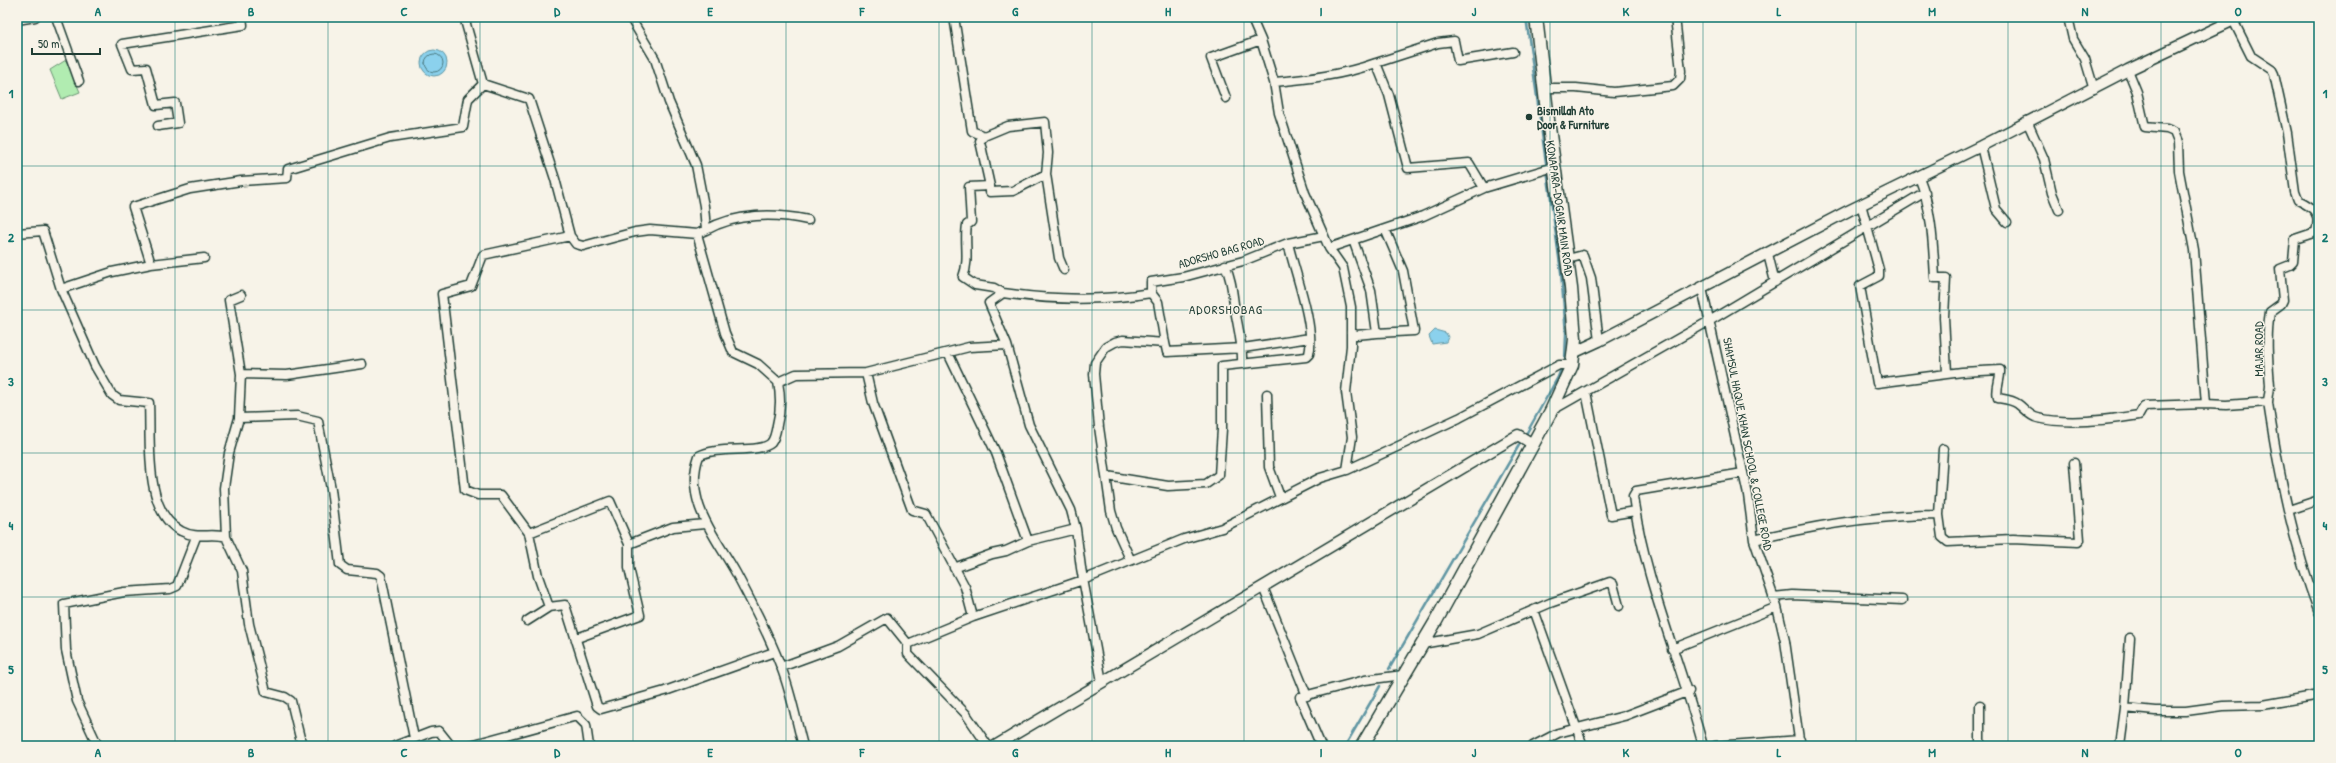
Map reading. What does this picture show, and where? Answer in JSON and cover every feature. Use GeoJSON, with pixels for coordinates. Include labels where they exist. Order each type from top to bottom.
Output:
{"type":"FeatureCollection","features":[{"type":"Feature","properties":{"kind":"main road","name":"KONAPARA-DOGAIR MAIN ROAD"},"geometry":{"type":"LineString","coordinates":[[1362,746],[1422,644],[1530,442],[1551,411],[1566,365],[1575,352],[1568,259],[1552,168],[1536,17]]}},
{"type":"Feature","properties":{"kind":"street"},"geometry":{"type":"LineString","coordinates":[[17,20],[35,17]]}},
{"type":"Feature","properties":{"kind":"street"},"geometry":{"type":"LineString","coordinates":[[56,17],[79,81]]}},
{"type":"Feature","properties":{"kind":"street"},"geometry":{"type":"LineString","coordinates":[[158,126],[178,123],[175,103],[156,105],[146,68],[132,69],[122,44],[243,25],[242,17]]}},
{"type":"Feature","properties":{"kind":"street"},"geometry":{"type":"LineString","coordinates":[[464,17],[482,84]]}},
{"type":"Feature","properties":{"kind":"street"},"geometry":{"type":"LineString","coordinates":[[630,17],[655,59],[669,102],[696,165],[704,206],[706,230]]}},
{"type":"Feature","properties":{"kind":"street"},"geometry":{"type":"LineString","coordinates":[[954,17],[972,131],[984,136]]}},
{"type":"Feature","properties":{"kind":"street"},"geometry":{"type":"LineString","coordinates":[[1251,17],[1262,40],[1274,82],[1279,113],[1305,193],[1329,248],[1343,268],[1347,282],[1351,307],[1346,392],[1352,437],[1347,470]]}},
{"type":"Feature","properties":{"kind":"street"},"geometry":{"type":"LineString","coordinates":[[1544,88],[1576,88],[1614,92],[1673,86],[1680,79],[1681,71],[1675,17]]}},
{"type":"Feature","properties":{"kind":"street"},"geometry":{"type":"LineString","coordinates":[[2068,17],[2073,39],[2085,59],[2094,89]]}},
{"type":"Feature","properties":{"kind":"street"},"geometry":{"type":"LineString","coordinates":[[1575,352],[1768,254],[1794,238],[1861,204],[1919,177],[2027,121],[2094,89],[2128,70],[2236,19]]}},
{"type":"Feature","properties":{"kind":"street","name":"MAJAR ROAD"},"geometry":{"type":"LineString","coordinates":[[2236,19],[2250,56],[2272,70],[2274,74],[2287,133],[2295,192],[2298,200],[2310,205],[2315,210],[2318,223],[2316,232],[2295,238],[2293,262],[2290,265],[2280,269],[2283,300],[2281,304],[2270,312],[2269,320],[2270,391],[2268,402],[2301,563],[2319,612]]}},
{"type":"Feature","properties":{"kind":"street"},"geometry":{"type":"LineString","coordinates":[[1226,98],[1211,58],[1262,40]]}},
{"type":"Feature","properties":{"kind":"street"},"geometry":{"type":"LineString","coordinates":[[1274,82],[1309,79],[1362,68],[1438,43],[1454,41],[1458,61],[1513,52]]}},
{"type":"Feature","properties":{"kind":"street"},"geometry":{"type":"LineString","coordinates":[[1376,63],[1389,95],[1408,168],[1470,163],[1484,188]]}},
{"type":"Feature","properties":{"kind":"street"},"geometry":{"type":"LineString","coordinates":[[2128,70],[2137,92],[2145,127],[2167,129],[2174,132],[2178,142],[2179,171],[2194,250],[2206,404]]}},
{"type":"Feature","properties":{"kind":"street"},"geometry":{"type":"LineString","coordinates":[[482,84],[529,99],[556,179],[570,236],[576,244],[583,246],[635,232],[650,230],[697,234],[736,219],[761,215],[791,216],[808,220]]}},
{"type":"Feature","properties":{"kind":"street"},"geometry":{"type":"LineString","coordinates":[[151,264],[133,207],[190,189],[241,181],[287,178],[288,169],[390,138],[463,127],[468,99],[482,84]]}},
{"type":"Feature","properties":{"kind":"street"},"geometry":{"type":"LineString","coordinates":[[2027,121],[2044,159],[2052,193],[2059,210]]}},
{"type":"Feature","properties":{"kind":"street"},"geometry":{"type":"LineString","coordinates":[[1046,174],[1012,191],[990,192],[980,141],[984,136],[1008,126],[1045,122],[1048,153],[1046,174],[1059,258],[1064,270]]}},
{"type":"Feature","properties":{"kind":"street"},"geometry":{"type":"LineString","coordinates":[[1980,146],[1996,209],[2007,222]]}},
{"type":"Feature","properties":{"kind":"street"},"geometry":{"type":"LineString","coordinates":[[1329,248],[1423,216],[1484,188],[1552,168]]}},
{"type":"Feature","properties":{"kind":"street"},"geometry":{"type":"LineString","coordinates":[[1919,177],[1925,192],[1931,224],[1935,278],[1946,278],[1944,317],[1947,373]]}},
{"type":"Feature","properties":{"kind":"street"},"geometry":{"type":"LineString","coordinates":[[990,186],[969,187],[971,222],[967,225],[965,236],[968,244],[963,277],[975,285],[994,288],[1003,293],[1064,299],[1124,298],[1151,293],[1158,302],[1167,352],[1243,348],[1310,338]]}},
{"type":"Feature","properties":{"kind":"street"},"geometry":{"type":"LineString","coordinates":[[1551,411],[1775,282],[1867,225],[1925,192]]}},
{"type":"Feature","properties":{"kind":"street"},"geometry":{"type":"LineString","coordinates":[[1861,204],[1879,276],[1860,286],[1860,288],[1875,381],[1880,384],[1947,373],[2000,370],[2001,377],[1996,392],[1998,398],[2017,403],[2026,412],[2037,418],[2113,419],[2139,415],[2144,406],[2206,404],[2226,405],[2268,402]]}},
{"type":"Feature","properties":{"kind":"street"},"geometry":{"type":"LineString","coordinates":[[1350,332],[1356,335],[1414,331],[1403,271],[1385,229]]}},
{"type":"Feature","properties":{"kind":"street"},"geometry":{"type":"LineString","coordinates":[[17,234],[43,231],[61,289],[96,366],[112,396],[119,400],[149,403],[151,476],[163,518],[180,531],[196,537],[220,535],[226,537]]}},
{"type":"Feature","properties":{"kind":"street"},"geometry":{"type":"LineString","coordinates":[[697,234],[725,333],[733,352],[758,364],[778,382],[781,396],[780,413],[775,436],[771,443],[759,447],[707,451],[699,456],[696,465],[695,486],[705,524],[736,574],[781,667],[803,746]]}},
{"type":"Feature","properties":{"kind":"street"},"geometry":{"type":"LineString","coordinates":[[549,607],[538,576],[529,533],[500,495],[478,495],[466,490],[442,294],[471,286],[483,255],[570,236]]}},
{"type":"Feature","properties":{"kind":"street","name":"ADORSHO BAG ROAD"},"geometry":{"type":"LineString","coordinates":[[1151,293],[1151,282],[1183,277],[1225,264],[1243,261],[1288,243],[1324,236]]}},
{"type":"Feature","properties":{"kind":"street"},"geometry":{"type":"LineString","coordinates":[[1353,240],[1371,290],[1377,333]]}},
{"type":"Feature","properties":{"kind":"street"},"geometry":{"type":"LineString","coordinates":[[1107,476],[1168,486],[1206,484],[1219,475],[1222,366],[1306,356],[1310,349],[1310,338],[1297,272],[1288,243]]}},
{"type":"Feature","properties":{"kind":"street"},"geometry":{"type":"LineString","coordinates":[[1768,254],[1775,282]]}},
{"type":"Feature","properties":{"kind":"street"},"geometry":{"type":"LineString","coordinates":[[1568,259],[1583,255],[1591,278],[1599,341]]}},
{"type":"Feature","properties":{"kind":"street"},"geometry":{"type":"LineString","coordinates":[[61,289],[112,272],[151,264],[204,258]]}},
{"type":"Feature","properties":{"kind":"street"},"geometry":{"type":"LineString","coordinates":[[1225,264],[1231,278],[1243,348],[1242,364]]}},
{"type":"Feature","properties":{"kind":"street","name":"SHAMSUL HAQUE KHAN SCHOOL & COLLEGE ROAD"},"geometry":{"type":"LineString","coordinates":[[1702,288],[1743,473],[1754,540],[1777,607],[1791,672],[1800,743]]}},
{"type":"Feature","properties":{"kind":"street"},"geometry":{"type":"LineString","coordinates":[[1003,293],[989,303],[1007,344],[1029,425],[1064,494],[1076,529],[1083,580],[1102,682]]}},
{"type":"Feature","properties":{"kind":"street"},"geometry":{"type":"LineString","coordinates":[[241,295],[229,300],[241,374],[238,418],[229,453],[224,488],[226,537],[242,571],[250,624],[266,692],[285,696],[291,701],[302,746]]}},
{"type":"Feature","properties":{"kind":"street"},"geometry":{"type":"LineString","coordinates":[[1130,559],[1114,522],[1100,427],[1094,374],[1095,363],[1106,347],[1115,342],[1123,340],[1165,343]]}},
{"type":"Feature","properties":{"kind":"street"},"geometry":{"type":"LineString","coordinates":[[778,382],[796,374],[866,373],[969,347],[1007,344]]}},
{"type":"Feature","properties":{"kind":"street"},"geometry":{"type":"LineString","coordinates":[[948,353],[996,453],[1028,541]]}},
{"type":"Feature","properties":{"kind":"street"},"geometry":{"type":"LineString","coordinates":[[241,374],[287,375],[362,364]]}},
{"type":"Feature","properties":{"kind":"street"},"geometry":{"type":"LineString","coordinates":[[908,644],[972,617],[1083,580],[1130,559],[1184,539],[1222,528],[1280,497],[1320,478],[1347,470],[1566,365]]}},
{"type":"Feature","properties":{"kind":"street"},"geometry":{"type":"LineString","coordinates":[[866,373],[873,403],[912,510],[926,514],[965,587],[972,617]]}},
{"type":"Feature","properties":{"kind":"street"},"geometry":{"type":"LineString","coordinates":[[1586,392],[1611,515],[1635,511]]}},
{"type":"Feature","properties":{"kind":"street"},"geometry":{"type":"LineString","coordinates":[[1267,394],[1268,461],[1280,497]]}},
{"type":"Feature","properties":{"kind":"street"},"geometry":{"type":"LineString","coordinates":[[238,418],[297,416],[318,421],[331,489],[340,565],[347,570],[377,573],[381,576],[414,738]]}},
{"type":"Feature","properties":{"kind":"street"},"geometry":{"type":"LineString","coordinates":[[995,746],[1518,435],[1530,442]]}},
{"type":"Feature","properties":{"kind":"street"},"geometry":{"type":"LineString","coordinates":[[1943,449],[1939,515],[1942,537],[1948,542],[2013,539],[2078,542],[2080,540],[2074,463]]}},
{"type":"Feature","properties":{"kind":"street"},"geometry":{"type":"LineString","coordinates":[[1703,746],[1689,691],[1672,649],[1650,578],[1633,496],[1636,491],[1743,473]]}},
{"type":"Feature","properties":{"kind":"street"},"geometry":{"type":"LineString","coordinates":[[2289,510],[2319,500]]}},
{"type":"Feature","properties":{"kind":"street"},"geometry":{"type":"LineString","coordinates":[[529,533],[610,501],[629,544],[629,568],[640,615],[577,638]]}},
{"type":"Feature","properties":{"kind":"street"},"geometry":{"type":"LineString","coordinates":[[1754,540],[1798,530],[1874,517],[1939,515]]}},
{"type":"Feature","properties":{"kind":"street"},"geometry":{"type":"LineString","coordinates":[[629,544],[673,527],[705,524]]}},
{"type":"Feature","properties":{"kind":"street"},"geometry":{"type":"LineString","coordinates":[[954,568],[992,554],[1006,551],[1028,541],[1076,529]]}},
{"type":"Feature","properties":{"kind":"street"},"geometry":{"type":"LineString","coordinates":[[98,746],[77,701],[66,650],[64,604],[124,592],[170,590],[177,586],[196,537]]}},
{"type":"Feature","properties":{"kind":"street"},"geometry":{"type":"LineString","coordinates":[[1422,644],[1478,634],[1534,610],[1610,582],[1614,584],[1619,606]]}},
{"type":"Feature","properties":{"kind":"street"},"geometry":{"type":"LineString","coordinates":[[1263,587],[1308,696]]}},
{"type":"Feature","properties":{"kind":"street"},"geometry":{"type":"LineString","coordinates":[[1773,597],[1799,595],[1902,600]]}},
{"type":"Feature","properties":{"kind":"street"},"geometry":{"type":"LineString","coordinates":[[527,621],[549,607],[565,605],[577,638],[597,706],[601,709],[665,691],[774,652]]}},
{"type":"Feature","properties":{"kind":"street"},"geometry":{"type":"LineString","coordinates":[[1672,649],[1777,607]]}},
{"type":"Feature","properties":{"kind":"street"},"geometry":{"type":"LineString","coordinates":[[1534,610],[1582,746]]}},
{"type":"Feature","properties":{"kind":"street"},"geometry":{"type":"LineString","coordinates":[[781,667],[838,646],[887,618],[908,644],[908,654],[966,714],[988,746]]}},
{"type":"Feature","properties":{"kind":"street"},"geometry":{"type":"LineString","coordinates":[[2120,746],[2125,708],[2130,638]]}},
{"type":"Feature","properties":{"kind":"street"},"geometry":{"type":"LineString","coordinates":[[1322,746],[1300,697],[1365,680],[1403,676]]}},
{"type":"Feature","properties":{"kind":"street"},"geometry":{"type":"LineString","coordinates":[[1533,746],[1558,733],[1624,716],[1689,691]]}},
{"type":"Feature","properties":{"kind":"street"},"geometry":{"type":"LineString","coordinates":[[2125,708],[2155,711],[2186,711],[2223,706],[2263,705],[2319,695]]}},
{"type":"Feature","properties":{"kind":"street"},"geometry":{"type":"LineString","coordinates":[[1980,704],[1980,746]]}},
{"type":"Feature","properties":{"kind":"street"},"geometry":{"type":"LineString","coordinates":[[467,746],[577,716],[586,725],[589,746]]}},
{"type":"Feature","properties":{"kind":"street"},"geometry":{"type":"LineString","coordinates":[[395,746],[431,732],[439,731],[451,746]]}},
{"type":"Feature","properties":{"kind":"street"},"geometry":{"type":"LineString","coordinates":[[1714,746],[1800,743]]}},
{"type":"Feature","properties":{"kind":"green space"},"geometry":{"type":"Polygon","coordinates":[[[66,60],[80,92],[62,99],[50,70],[66,60]]]}},
{"type":"Feature","properties":{"kind":"water"},"geometry":{"type":"Polygon","coordinates":[[[434,50],[443,54],[447,63],[443,72],[434,76],[425,72],[421,63],[425,54],[434,50]]]}},
{"type":"Feature","properties":{"kind":"water"},"geometry":{"type":"Polygon","coordinates":[[[1435,330],[1446,333],[1448,337],[1446,342],[1432,344],[1429,336],[1435,330]]]}},
{"type":"Feature","properties":{"kind":"waterway"},"geometry":{"type":"LineString","coordinates":[[1525,436],[1558,377],[1565,359],[1566,334],[1561,272],[1526,17]]}},
{"type":"Feature","properties":{"kind":"waterway"},"geometry":{"type":"LineString","coordinates":[[1389,669],[1522,440]]}},
{"type":"Feature","properties":{"kind":"waterway"},"geometry":{"type":"LineString","coordinates":[[1345,746],[1380,686]]}},
{"type":"Feature","properties":{"kind":"place","name":"Bismillah Ato Door & Furniture"},"geometry":{"type":"Point","coordinates":[1529,117]}},
{"type":"Feature","properties":{"kind":"district","name":"ADORSHOBAG"},"geometry":{"type":"Point","coordinates":[1226,309]}}]}
